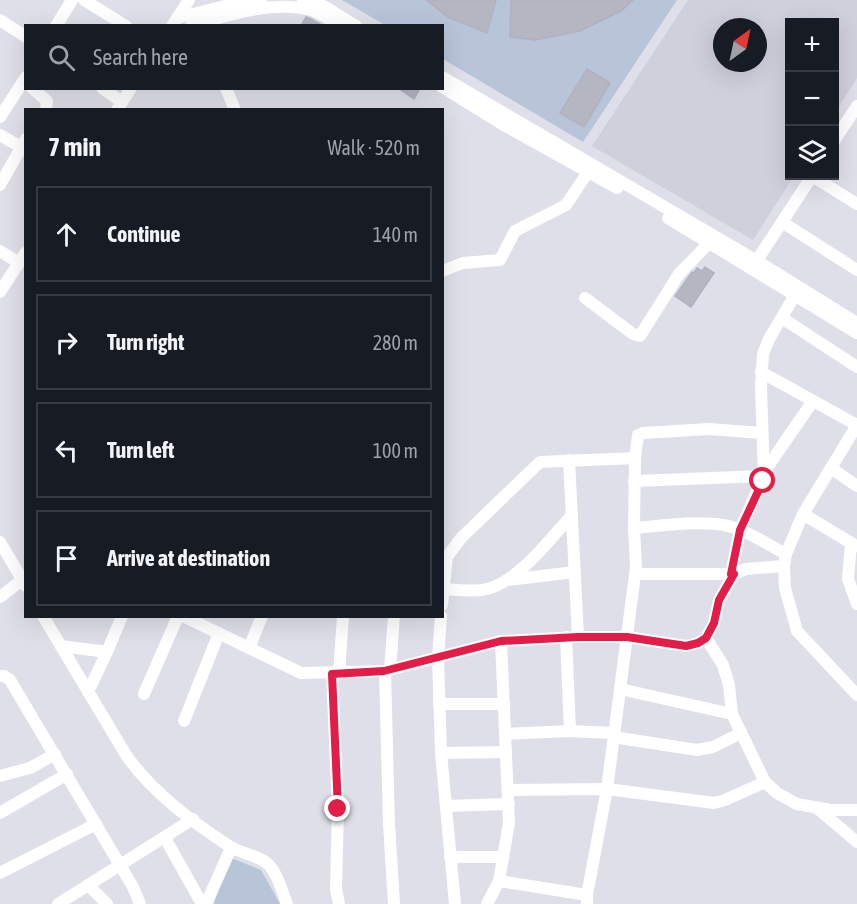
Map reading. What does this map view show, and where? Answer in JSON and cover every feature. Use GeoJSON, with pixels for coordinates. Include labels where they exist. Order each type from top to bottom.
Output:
{"type":"FeatureCollection","features":[{"type":"Feature","properties":{"kind":"street"},"geometry":{"type":"LineString","coordinates":[[57,24],[72,0]]}},
{"type":"Feature","properties":{"kind":"street"},"geometry":{"type":"LineString","coordinates":[[86,0],[123,24]]}},
{"type":"Feature","properties":{"kind":"street"},"geometry":{"type":"LineString","coordinates":[[174,22],[189,0]]}},
{"type":"Feature","properties":{"kind":"street"},"geometry":{"type":"LineString","coordinates":[[174,22],[237,3],[262,0]]}},
{"type":"Feature","properties":{"kind":"street"},"geometry":{"type":"LineString","coordinates":[[303,0],[322,5],[353,24]]}},
{"type":"Feature","properties":{"kind":"street"},"geometry":{"type":"LineString","coordinates":[[198,24],[258,8],[282,7],[311,10],[336,24]]}},
{"type":"Feature","properties":{"kind":"street"},"geometry":{"type":"LineString","coordinates":[[0,20],[24,36]]}},
{"type":"Feature","properties":{"kind":"street"},"geometry":{"type":"LineString","coordinates":[[444,78],[754,265],[857,323]]}},
{"type":"Feature","properties":{"kind":"street"},"geometry":{"type":"LineString","coordinates":[[0,117],[24,86]]}},
{"type":"Feature","properties":{"kind":"street"},"geometry":{"type":"LineString","coordinates":[[444,88],[502,124],[646,204],[709,243],[754,265],[795,295],[857,333]]}},
{"type":"Feature","properties":{"kind":"street"},"geometry":{"type":"LineString","coordinates":[[34,90],[47,101],[45,108]]}},
{"type":"Feature","properties":{"kind":"street"},"geometry":{"type":"LineString","coordinates":[[104,90],[120,106],[130,90]]}},
{"type":"Feature","properties":{"kind":"street"},"geometry":{"type":"LineString","coordinates":[[227,90],[234,108]]}},
{"type":"Feature","properties":{"kind":"street"},"geometry":{"type":"LineString","coordinates":[[839,133],[857,106]]}},
{"type":"Feature","properties":{"kind":"street"},"geometry":{"type":"LineString","coordinates":[[0,135],[24,145],[0,185]]}},
{"type":"Feature","properties":{"kind":"street"},"geometry":{"type":"LineString","coordinates":[[444,270],[464,263],[500,260],[515,231],[566,205],[588,172]]}},
{"type":"Feature","properties":{"kind":"street"},"geometry":{"type":"LineString","coordinates":[[754,265],[809,180]]}},
{"type":"Feature","properties":{"kind":"street"},"geometry":{"type":"LineString","coordinates":[[819,180],[856,203]]}},
{"type":"Feature","properties":{"kind":"street"},"geometry":{"type":"LineString","coordinates":[[782,222],[857,270]]}},
{"type":"Feature","properties":{"kind":"street"},"geometry":{"type":"LineString","coordinates":[[585,298],[633,334],[640,336],[679,274],[709,243]]}},
{"type":"Feature","properties":{"kind":"street"},"geometry":{"type":"LineString","coordinates":[[0,251],[22,258],[0,292]]}},
{"type":"Feature","properties":{"kind":"street"},"geometry":{"type":"LineString","coordinates":[[764,474],[761,372],[765,347],[795,295]]}},
{"type":"Feature","properties":{"kind":"street"},"geometry":{"type":"LineString","coordinates":[[782,318],[857,367]]}},
{"type":"Feature","properties":{"kind":"street"},"geometry":{"type":"LineString","coordinates":[[761,372],[857,425],[803,514],[785,560],[785,588],[797,631],[857,694]]}},
{"type":"Feature","properties":{"kind":"street"},"geometry":{"type":"LineString","coordinates":[[187,618],[302,673],[387,671],[501,641],[627,637],[686,646],[698,643],[706,638],[714,623],[719,600],[732,574],[740,530],[764,474],[813,401]]}},
{"type":"Feature","properties":{"kind":"street"},"geometry":{"type":"LineString","coordinates":[[499,881],[587,899],[608,789],[635,574],[634,481],[637,438],[640,434],[710,429],[762,434]]}},
{"type":"Feature","properties":{"kind":"street"},"geometry":{"type":"LineString","coordinates":[[572,515],[518,572],[507,580],[486,589],[444,589],[447,557],[461,538],[540,462],[636,458]]}},
{"type":"Feature","properties":{"kind":"street"},"geometry":{"type":"LineString","coordinates":[[569,460],[575,572],[570,731]]}},
{"type":"Feature","properties":{"kind":"street"},"geometry":{"type":"LineString","coordinates":[[831,468],[857,486]]}},
{"type":"Feature","properties":{"kind":"street"},"geometry":{"type":"LineString","coordinates":[[634,481],[764,474]]}},
{"type":"Feature","properties":{"kind":"street"},"geometry":{"type":"LineString","coordinates":[[803,514],[854,545],[848,579],[857,604]]}},
{"type":"Feature","properties":{"kind":"street"},"geometry":{"type":"LineString","coordinates":[[634,528],[716,524],[740,530],[785,560]]}},
{"type":"Feature","properties":{"kind":"street"},"geometry":{"type":"LineString","coordinates":[[0,542],[24,582],[0,597]]}},
{"type":"Feature","properties":{"kind":"street"},"geometry":{"type":"LineString","coordinates":[[635,574],[732,574],[785,560]]}},
{"type":"Feature","properties":{"kind":"street"},"geometry":{"type":"LineString","coordinates":[[507,580],[575,572]]}},
{"type":"Feature","properties":{"kind":"street"},"geometry":{"type":"LineString","coordinates":[[45,618],[141,776],[231,848],[268,864],[277,876],[287,904]]}},
{"type":"Feature","properties":{"kind":"street"},"geometry":{"type":"LineString","coordinates":[[88,692],[121,618]]}},
{"type":"Feature","properties":{"kind":"street"},"geometry":{"type":"LineString","coordinates":[[144,694],[177,618]]}},
{"type":"Feature","properties":{"kind":"street"},"geometry":{"type":"LineString","coordinates":[[249,648],[261,618]]}},
{"type":"Feature","properties":{"kind":"street"},"geometry":{"type":"LineString","coordinates":[[339,904],[336,889],[338,809],[335,674],[343,618]]}},
{"type":"Feature","properties":{"kind":"street"},"geometry":{"type":"LineString","coordinates":[[394,618],[387,671],[389,824],[394,904]]}},
{"type":"Feature","properties":{"kind":"street"},"geometry":{"type":"LineString","coordinates":[[441,618],[438,658],[441,753],[455,904]]}},
{"type":"Feature","properties":{"kind":"street"},"geometry":{"type":"LineString","coordinates":[[184,722],[219,633]]}},
{"type":"Feature","properties":{"kind":"street"},"geometry":{"type":"LineString","coordinates":[[706,638],[719,656],[726,674],[732,714],[765,782],[790,801],[816,808],[857,810]]}},
{"type":"Feature","properties":{"kind":"street"},"geometry":{"type":"LineString","coordinates":[[487,904],[499,881],[509,823],[501,641]]}},
{"type":"Feature","properties":{"kind":"street"},"geometry":{"type":"LineString","coordinates":[[61,646],[107,652]]}},
{"type":"Feature","properties":{"kind":"street"},"geometry":{"type":"LineString","coordinates":[[0,676],[10,680],[133,887],[140,904]]}},
{"type":"Feature","properties":{"kind":"street"},"geometry":{"type":"LineString","coordinates":[[620,689],[732,714]]}},
{"type":"Feature","properties":{"kind":"street"},"geometry":{"type":"LineString","coordinates":[[439,704],[504,704]]}},
{"type":"Feature","properties":{"kind":"street"},"geometry":{"type":"LineString","coordinates":[[505,734],[570,731],[613,735],[697,750],[713,747],[741,733]]}},
{"type":"Feature","properties":{"kind":"street"},"geometry":{"type":"LineString","coordinates":[[441,753],[506,752]]}},
{"type":"Feature","properties":{"kind":"street"},"geometry":{"type":"LineString","coordinates":[[0,776],[30,768],[55,754]]}},
{"type":"Feature","properties":{"kind":"street"},"geometry":{"type":"LineString","coordinates":[[0,813],[67,774]]}},
{"type":"Feature","properties":{"kind":"street"},"geometry":{"type":"LineString","coordinates":[[508,790],[608,789],[714,803],[765,782]]}},
{"type":"Feature","properties":{"kind":"street"},"geometry":{"type":"LineString","coordinates":[[446,806],[508,804]]}},
{"type":"Feature","properties":{"kind":"street"},"geometry":{"type":"LineString","coordinates":[[816,808],[857,842]]}},
{"type":"Feature","properties":{"kind":"street"},"geometry":{"type":"LineString","coordinates":[[57,904],[193,819]]}},
{"type":"Feature","properties":{"kind":"street"},"geometry":{"type":"LineString","coordinates":[[0,873],[96,824]]}},
{"type":"Feature","properties":{"kind":"street"},"geometry":{"type":"LineString","coordinates":[[165,838],[204,904]]}},
{"type":"Feature","properties":{"kind":"street"},"geometry":{"type":"LineString","coordinates":[[204,904],[231,848]]}},
{"type":"Feature","properties":{"kind":"street"},"geometry":{"type":"LineString","coordinates":[[450,857],[503,857]]}},
{"type":"Feature","properties":{"kind":"street"},"geometry":{"type":"LineString","coordinates":[[88,885],[107,904]]}},
{"type":"Feature","properties":{"kind":"shaded area"},"geometry":{"type":"Polygon","coordinates":[[[342,0],[677,0],[583,142],[444,60],[444,24],[383,24],[342,0]]]}},
{"type":"Feature","properties":{"kind":"shaded area"},"geometry":{"type":"Polygon","coordinates":[[[688,0],[857,0],[857,78],[839,107],[839,18],[785,18],[785,180],[791,180],[753,240],[592,146],[688,0]]]}},
{"type":"Feature","properties":{"kind":"shaded area"},"geometry":{"type":"Polygon","coordinates":[[[231,858],[261,870],[280,904],[214,904],[224,869],[231,858]]]}},
{"type":"Feature","properties":{"kind":"building"},"geometry":{"type":"Polygon","coordinates":[[[426,0],[496,0],[487,33],[448,17],[426,0]]]}},
{"type":"Feature","properties":{"kind":"building"},"geometry":{"type":"Polygon","coordinates":[[[511,0],[633,0],[621,11],[580,31],[535,40],[510,37],[511,0]]]}},
{"type":"Feature","properties":{"kind":"building"},"geometry":{"type":"Polygon","coordinates":[[[306,17],[320,24],[302,24],[306,17]]]}},
{"type":"Feature","properties":{"kind":"building"},"geometry":{"type":"Polygon","coordinates":[[[587,69],[610,83],[584,127],[560,113],[587,69]]]}},
{"type":"Feature","properties":{"kind":"building"},"geometry":{"type":"Polygon","coordinates":[[[401,90],[419,90],[414,99],[401,90]]]}},
{"type":"Feature","properties":{"kind":"building"},"geometry":{"type":"Polygon","coordinates":[[[705,267],[714,273],[691,307],[675,296],[692,272],[694,273],[697,268],[702,271],[705,267]]]}},
{"type":"Feature","properties":{"kind":"route"},"geometry":{"type":"LineString","coordinates":[[338,809],[332,674],[384,671],[501,641],[627,637],[686,646],[698,643],[706,638],[714,623],[719,600],[734,574],[731,574],[740,530],[763,481]]}}]}
